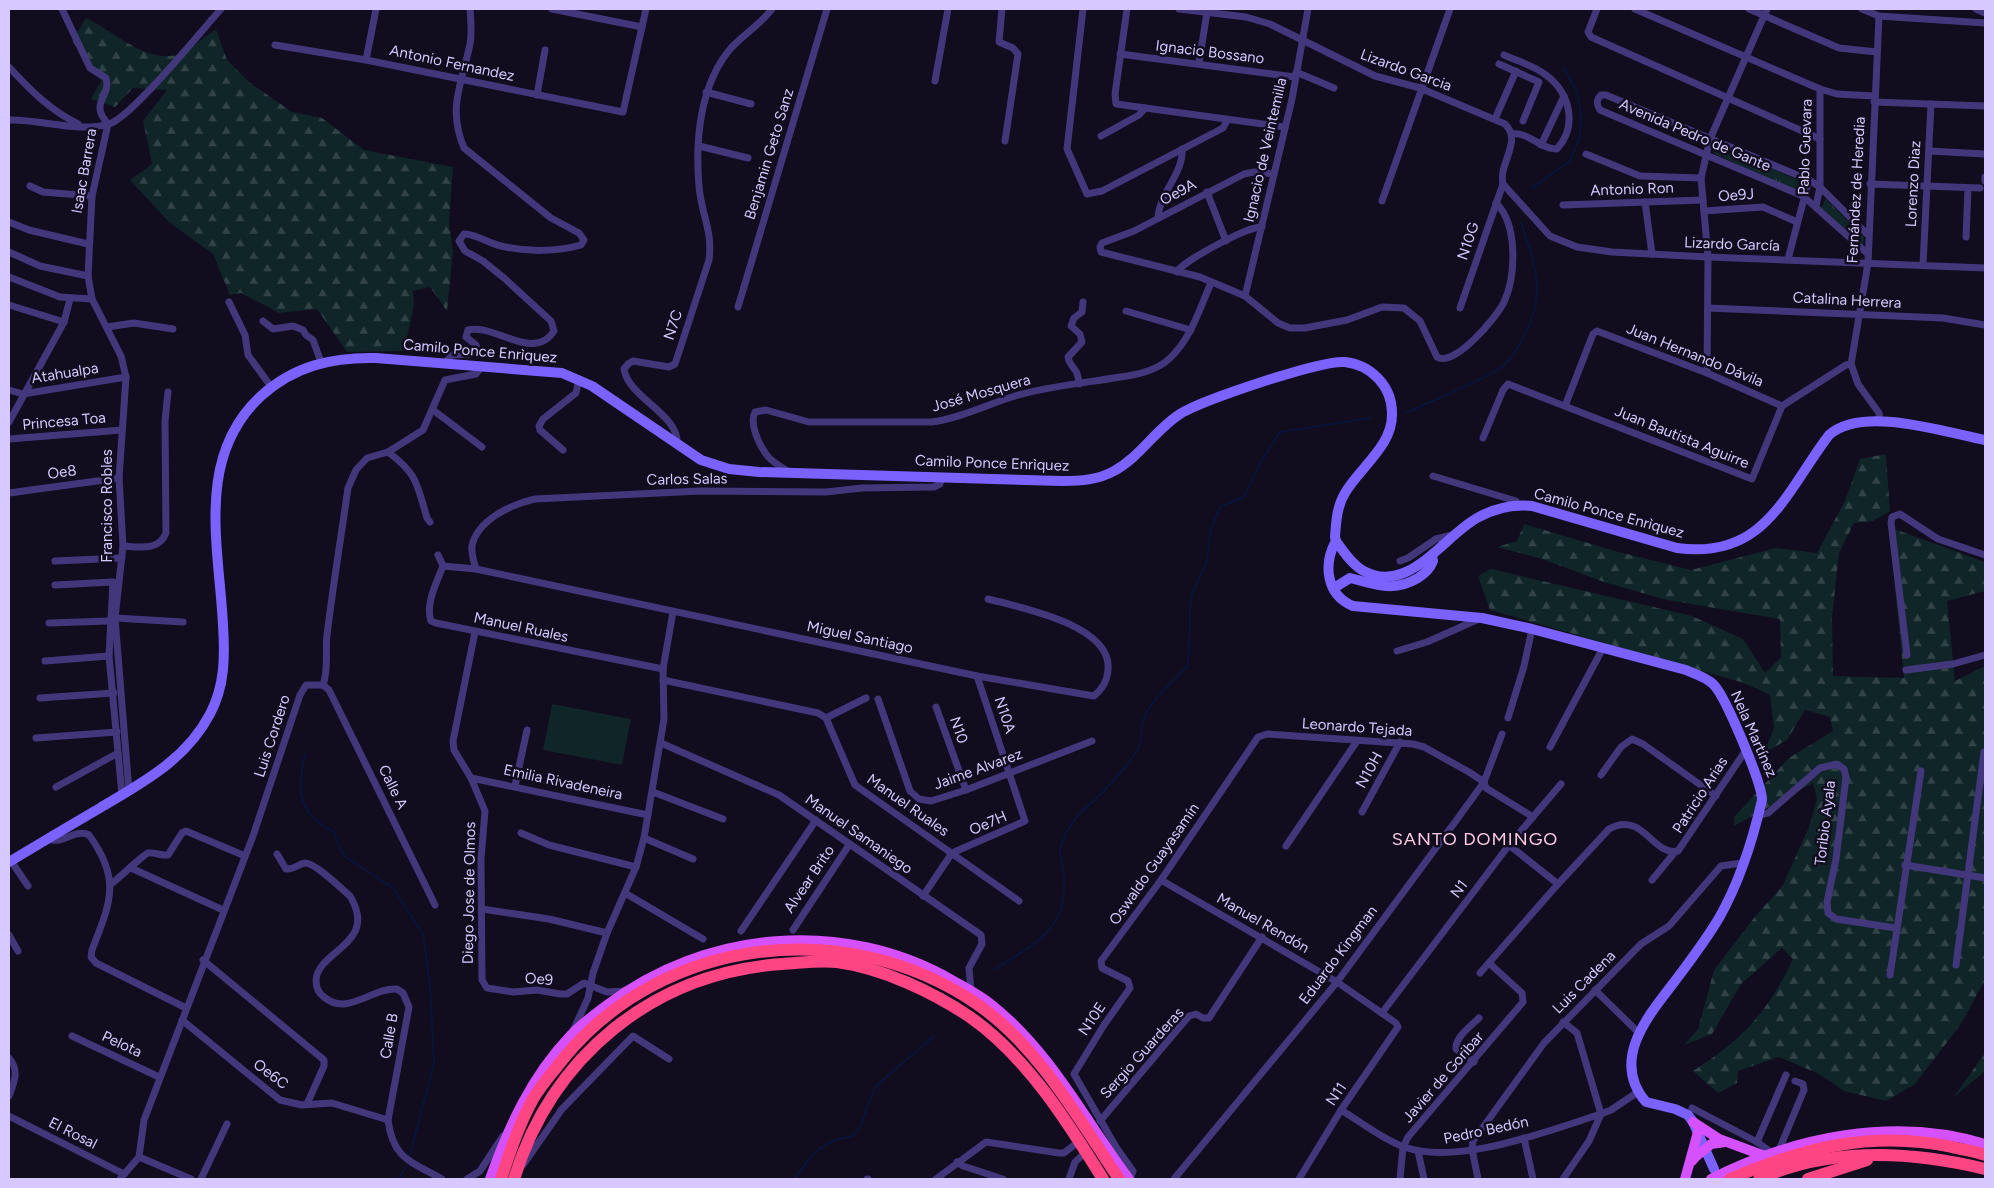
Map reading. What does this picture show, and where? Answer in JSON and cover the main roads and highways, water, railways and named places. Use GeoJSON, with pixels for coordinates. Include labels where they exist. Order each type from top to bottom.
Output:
{"type":"FeatureCollection","features":[{"type":"Feature","properties":{"kind":"highway"},"geometry":{"type":"LineString","coordinates":[[501,1179],[519,1128],[534,1098],[573,1046],[598,1021],[653,984],[678,974],[728,957],[766,950],[805,950],[862,955],[912,970],[959,993],[978,1005],[1012,1032],[1027,1049],[1057,1088],[1119,1179]]}},
{"type":"Feature","properties":{"kind":"highway"},"geometry":{"type":"LineString","coordinates":[[515,1175],[526,1145],[560,1085],[601,1038],[626,1019],[686,986],[727,972],[752,966],[838,962],[887,976],[936,996],[971,1018],[998,1040],[1050,1099],[1103,1179]]}},
{"type":"Feature","properties":{"kind":"highway"},"geometry":{"type":"LineString","coordinates":[[1730,1179],[1795,1154],[1830,1145],[1862,1141],[1906,1141],[1937,1144],[1985,1154]]}},
{"type":"Feature","properties":{"kind":"highway"},"geometry":{"type":"LineString","coordinates":[[1808,1179],[1883,1155]]}},
{"type":"Feature","properties":{"kind":"highway"},"geometry":{"type":"LineString","coordinates":[[1759,1179],[1832,1158],[1883,1155],[1943,1159],[1985,1169]]}},
{"type":"Feature","properties":{"kind":"main road","name":"Camilo Ponce Enrìquez"},"geometry":{"type":"LineString","coordinates":[[10,862],[154,776],[181,754],[195,737],[216,701],[224,671],[225,651],[216,519],[218,472],[230,435],[256,401],[281,379],[321,362],[358,357],[552,371],[579,379],[701,460],[729,469],[759,472],[1062,481],[1093,479],[1122,466],[1178,415],[1197,405],[1328,364],[1345,362],[1368,370],[1380,380],[1390,397],[1392,413],[1386,438],[1345,492],[1340,505],[1336,541],[1359,568],[1384,576],[1403,574],[1432,556],[1457,533],[1482,516],[1503,508],[1518,505],[1532,506],[1677,548],[1698,550],[1720,547],[1745,538],[1771,519],[1833,432],[1854,422],[1880,420],[1985,440]]}},
{"type":"Feature","properties":{"kind":"main road","name":"Nela Martínez"},"geometry":{"type":"LineString","coordinates":[[1336,541],[1328,556],[1327,565],[1334,588],[1341,598],[1353,606],[1482,618],[1532,629],[1686,670],[1710,681],[1718,690],[1746,750],[1761,788],[1762,800],[1742,863],[1718,920],[1650,1014],[1639,1033],[1631,1067],[1632,1079],[1638,1092],[1646,1102],[1675,1108],[1684,1113],[1693,1122]]}},
{"type":"Feature","properties":{"kind":"main road"},"geometry":{"type":"LineString","coordinates":[[1334,588],[1350,578],[1382,587],[1403,586],[1430,567],[1434,561],[1432,556]]}},
{"type":"Feature","properties":{"kind":"main road"},"geometry":{"type":"LineString","coordinates":[[490,1179],[509,1128],[547,1064],[573,1033],[626,991],[681,963],[724,949],[757,942],[810,939],[837,941],[894,953],[928,966],[992,1004],[1035,1046],[1062,1081],[1129,1179]]}},
{"type":"Feature","properties":{"kind":"main road"},"geometry":{"type":"LineString","coordinates":[[1693,1122],[1714,1169]]}},
{"type":"Feature","properties":{"kind":"main road"},"geometry":{"type":"LineString","coordinates":[[1693,1122],[1710,1134],[1728,1143]]}},
{"type":"Feature","properties":{"kind":"main road"},"geometry":{"type":"LineString","coordinates":[[1685,1179],[1691,1164],[1698,1132]]}},
{"type":"Feature","properties":{"kind":"main road"},"geometry":{"type":"LineString","coordinates":[[1711,1179],[1771,1153],[1820,1139],[1884,1132],[1919,1132],[1985,1144]]}},
{"type":"Feature","properties":{"kind":"main road"},"geometry":{"type":"LineString","coordinates":[[1691,1164],[1698,1155],[1705,1152],[1713,1143],[1728,1143],[1771,1153]]}},
{"type":"Feature","properties":{"kind":"waterway"},"geometry":{"type":"LineString","coordinates":[[1532,188],[1570,161],[1580,137],[1581,115],[1577,92],[1564,68]]}},
{"type":"Feature","properties":{"kind":"waterway"},"geometry":{"type":"LineString","coordinates":[[1406,413],[1465,387],[1499,369],[1517,350],[1531,321],[1537,293],[1531,252],[1521,222]]}},
{"type":"Feature","properties":{"kind":"waterway"},"geometry":{"type":"LineString","coordinates":[[995,969],[1036,942],[1055,922],[1061,909],[1064,894],[1064,875],[1060,850],[1067,831],[1079,815],[1120,773],[1138,750],[1144,718],[1148,711],[1164,690],[1188,666],[1191,596],[1207,561],[1211,528],[1220,507],[1244,497],[1259,465],[1280,432],[1371,418]]}},
{"type":"Feature","properties":{"kind":"waterway"},"geometry":{"type":"LineString","coordinates":[[305,755],[302,768],[301,790],[307,809],[322,825],[334,832],[339,847],[346,857],[393,888],[423,934],[430,985],[434,1063],[410,1155]]}},
{"type":"Feature","properties":{"kind":"waterway"},"geometry":{"type":"LineString","coordinates":[[794,1179],[812,1156],[824,1145],[841,1138],[853,1136],[860,1127],[875,1087],[934,1036]]}},
{"type":"Feature","properties":{"kind":"waterway"},"geometry":{"type":"LineString","coordinates":[[399,1179],[406,1167]]}},
{"type":"Feature","properties":{"kind":"district","name":"SANTO DOMINGO"},"geometry":{"type":"Point","coordinates":[1475,839]}}]}
